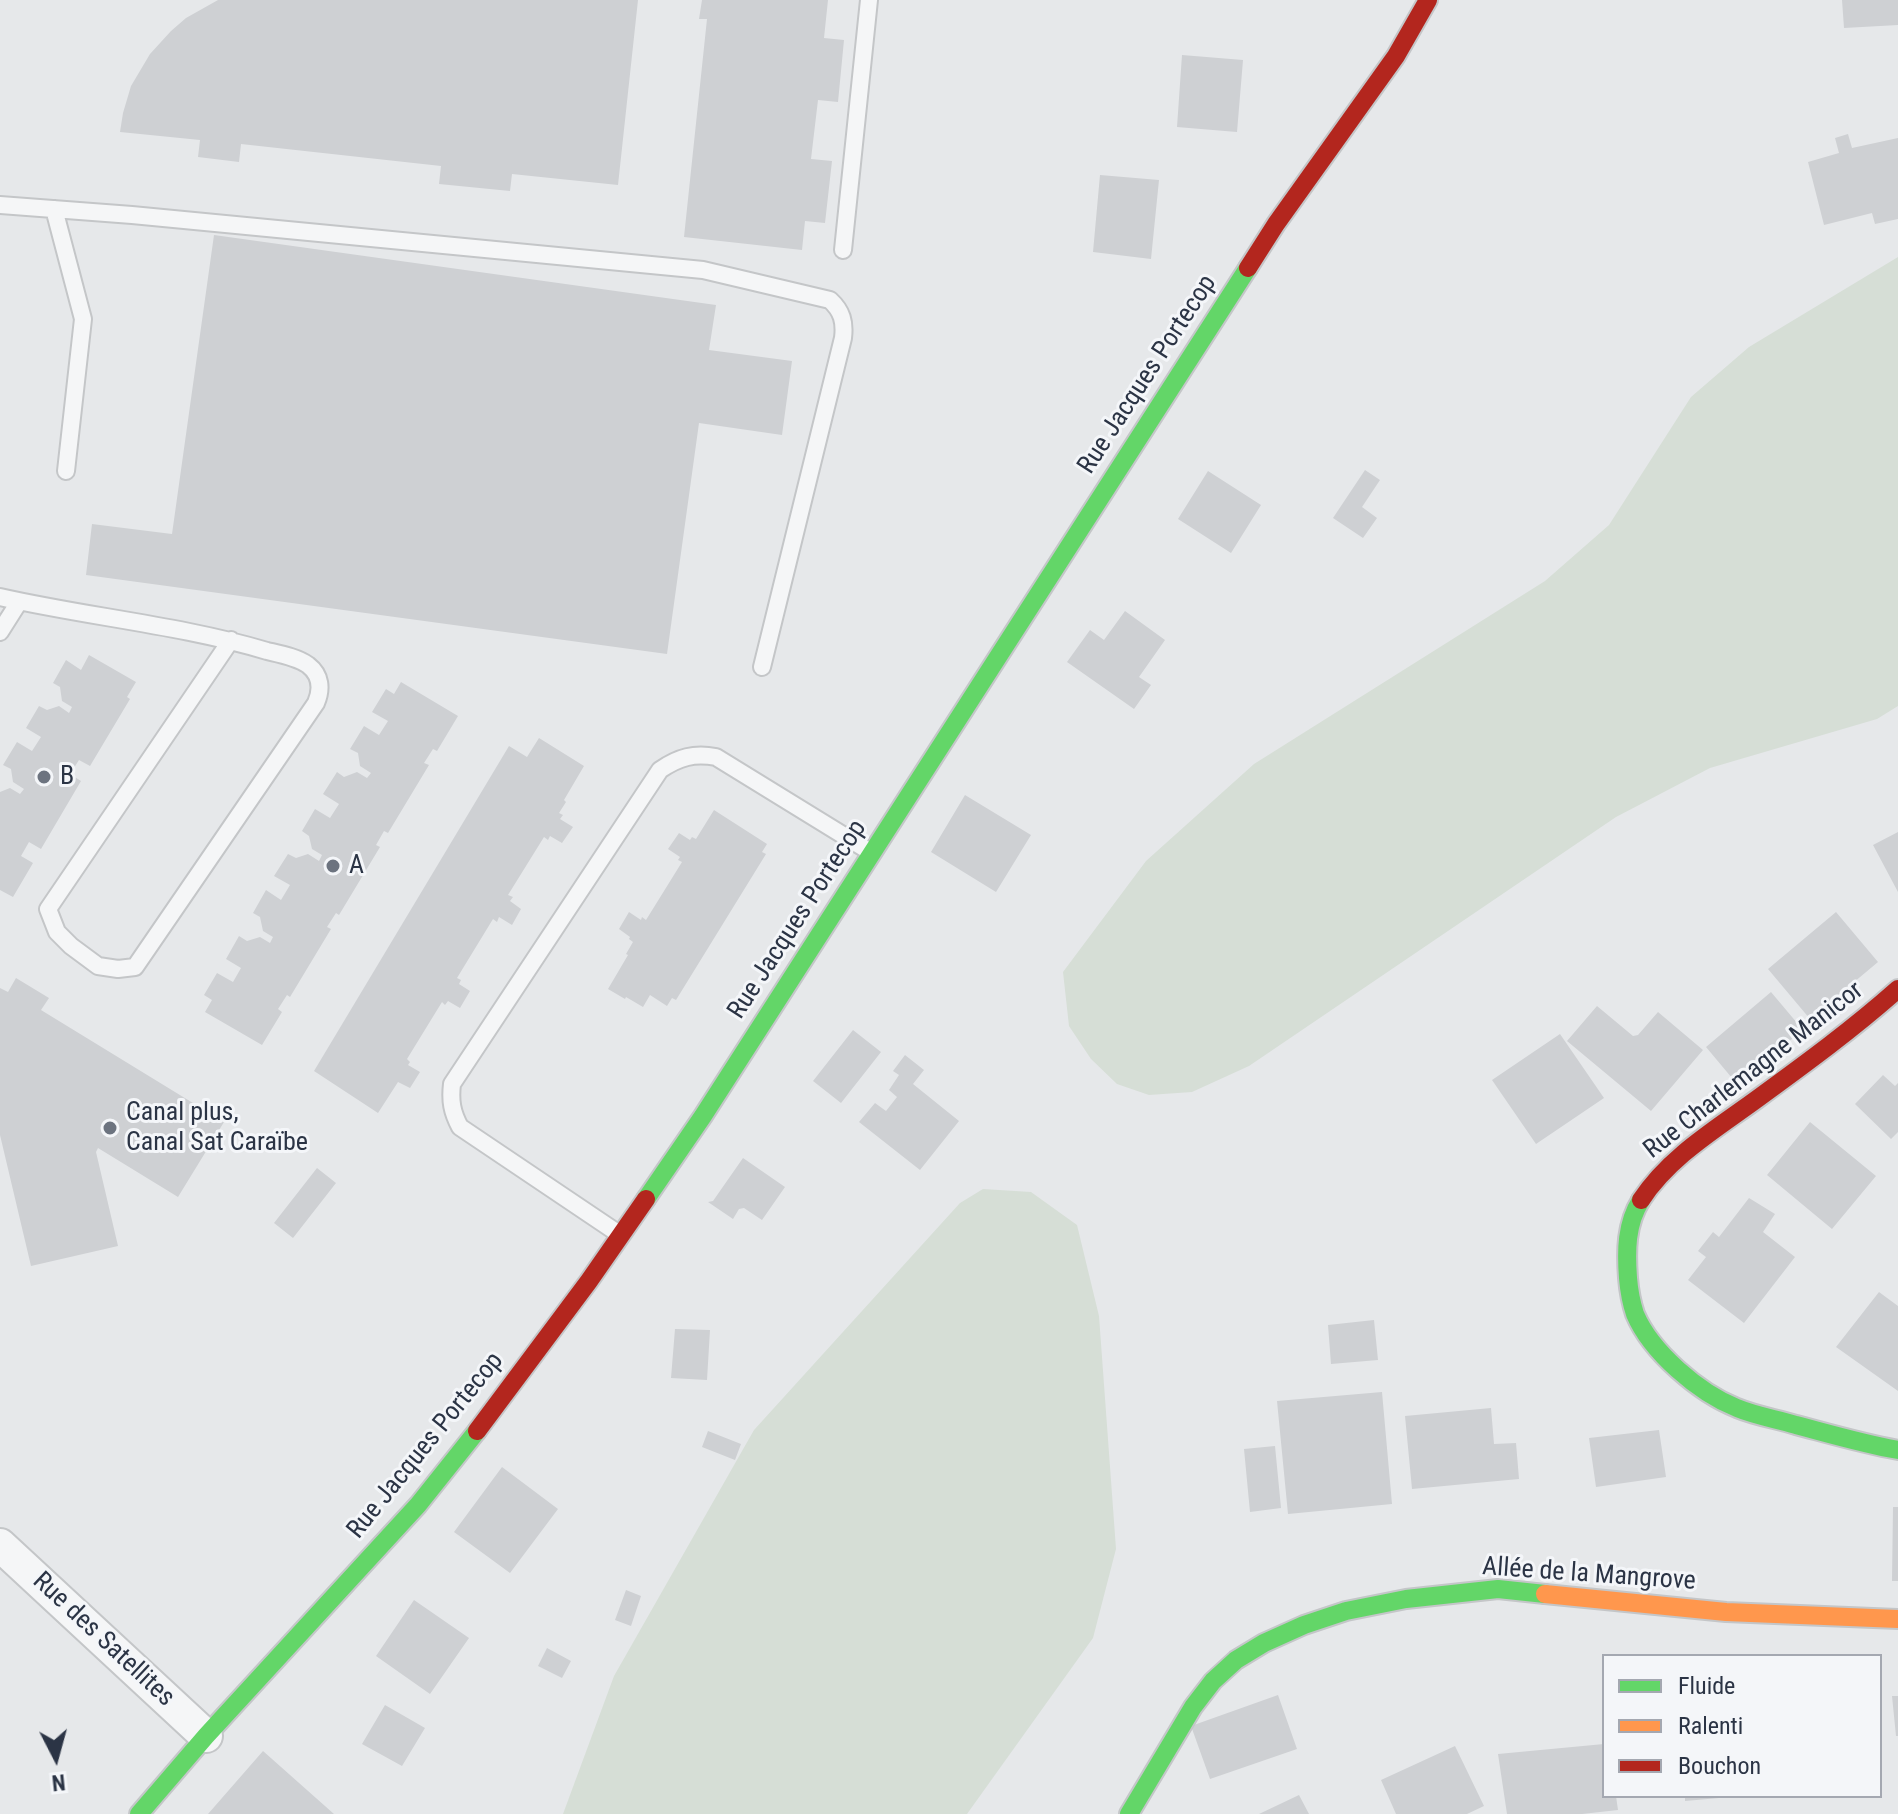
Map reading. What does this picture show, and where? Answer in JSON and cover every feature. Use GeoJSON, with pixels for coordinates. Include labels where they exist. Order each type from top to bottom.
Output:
{"type":"FeatureCollection","features":[{"type":"Feature","properties":{"kind":"street","name":"Rue Jacques Portecop"},"geometry":{"type":"LineString","coordinates":[[139,1814],[206,1736],[418,1505],[580,1294],[703,1116],[1276,224],[1396,56],[1428,0]]}},
{"type":"Feature","properties":{"kind":"street","name":"Rue Charlemagne Manicor"},"geometry":{"type":"LineString","coordinates":[[1898,989],[1816,1056],[1687,1150],[1660,1177],[1642,1197],[1631,1218],[1626,1262],[1636,1317],[1651,1339],[1697,1386],[1734,1407],[1864,1444],[1898,1450]]}},
{"type":"Feature","properties":{"kind":"street","name":"Rue des Satellites"},"geometry":{"type":"LineString","coordinates":[[0,1545],[206,1736]]}},
{"type":"Feature","properties":{"kind":"street","name":"Allée de la Mangrove"},"geometry":{"type":"LineString","coordinates":[[1129,1814],[1193,1707],[1213,1681],[1236,1660],[1264,1643],[1346,1611],[1406,1599],[1498,1589],[1726,1612],[1898,1619]]}},
{"type":"Feature","properties":{"kind":"lane"},"geometry":{"type":"LineString","coordinates":[[843,250],[869,0]]}},
{"type":"Feature","properties":{"kind":"lane"},"geometry":{"type":"LineString","coordinates":[[0,205],[703,270],[830,300],[843,317],[843,338],[762,667]]}},
{"type":"Feature","properties":{"kind":"lane"},"geometry":{"type":"LineString","coordinates":[[54,209],[83,319],[66,471]]}},
{"type":"Feature","properties":{"kind":"lane"},"geometry":{"type":"LineString","coordinates":[[0,597],[231,640],[304,661],[317,675],[320,684],[316,703],[135,967],[118,969],[98,966],[57,932],[48,909],[231,640]]}},
{"type":"Feature","properties":{"kind":"lane"},"geometry":{"type":"LineString","coordinates":[[0,632],[19,602]]}},
{"type":"Feature","properties":{"kind":"lane"},"geometry":{"type":"LineString","coordinates":[[621,1235],[460,1127],[450,1099],[452,1084],[660,770],[673,761],[702,754],[716,757],[872,853]]}},
{"type":"Feature","properties":{"kind":"shaded area"},"geometry":{"type":"Polygon","coordinates":[[[1898,257],[1898,706],[1877,719],[1710,768],[1616,817],[1249,1066],[1192,1092],[1149,1095],[1117,1084],[1091,1059],[1069,1026],[1063,972],[1146,861],[1254,764],[1545,581],[1609,525],[1691,397],[1749,347],[1898,257]]]}},
{"type":"Feature","properties":{"kind":"shaded area"},"geometry":{"type":"Polygon","coordinates":[[[983,1189],[1031,1192],[1077,1225],[1099,1316],[1116,1549],[1093,1638],[967,1814],[563,1814],[614,1676],[754,1430],[960,1203],[983,1189]]]}},
{"type":"Feature","properties":{"kind":"building"},"geometry":{"type":"Polygon","coordinates":[[[218,0],[638,0],[618,185],[512,174],[510,191],[439,184],[441,166],[241,144],[239,162],[198,157],[200,140],[120,132],[131,86],[150,54],[186,18],[218,0]]]}},
{"type":"Feature","properties":{"kind":"building"},"geometry":{"type":"Polygon","coordinates":[[[702,0],[828,0],[824,38],[844,40],[838,102],[818,100],[811,159],[832,161],[825,223],[805,221],[802,250],[684,237],[707,19],[699,19],[702,0]]]}},
{"type":"Feature","properties":{"kind":"building"},"geometry":{"type":"Polygon","coordinates":[[[1842,0],[1898,0],[1898,25],[1844,28],[1842,0]]]}},
{"type":"Feature","properties":{"kind":"building"},"geometry":{"type":"Polygon","coordinates":[[[1182,55],[1243,60],[1237,132],[1177,127],[1182,55]]]}},
{"type":"Feature","properties":{"kind":"building"},"geometry":{"type":"Polygon","coordinates":[[[1848,134],[1852,148],[1898,138],[1898,219],[1875,224],[1872,213],[1824,225],[1808,162],[1839,153],[1835,138],[1848,134]]]}},
{"type":"Feature","properties":{"kind":"building"},"geometry":{"type":"Polygon","coordinates":[[[1100,175],[1159,180],[1151,259],[1093,252],[1100,175]]]}},
{"type":"Feature","properties":{"kind":"building"},"geometry":{"type":"Polygon","coordinates":[[[214,235],[716,305],[709,350],[792,361],[782,435],[699,423],[667,654],[86,575],[92,524],[172,534],[214,235]]]}},
{"type":"Feature","properties":{"kind":"building"},"geometry":{"type":"Polygon","coordinates":[[[1365,470],[1380,480],[1362,507],[1377,518],[1363,538],[1333,518],[1365,470]]]}},
{"type":"Feature","properties":{"kind":"building"},"geometry":{"type":"Polygon","coordinates":[[[1208,471],[1261,505],[1231,553],[1178,519],[1208,471]]]}},
{"type":"Feature","properties":{"kind":"building"},"geometry":{"type":"Polygon","coordinates":[[[1125,611],[1165,640],[1139,677],[1151,685],[1134,709],[1067,662],[1090,630],[1104,640],[1125,611]]]}},
{"type":"Feature","properties":{"kind":"building","name":"B"},"geometry":{"type":"Polygon","coordinates":[[[89,655],[136,682],[127,697],[130,699],[90,766],[79,760],[70,774],[81,781],[41,849],[29,842],[21,856],[33,863],[13,897],[0,890],[0,792],[10,788],[20,794],[24,789],[13,782],[11,769],[3,765],[17,742],[32,751],[41,737],[26,728],[39,706],[47,710],[59,706],[69,713],[72,707],[62,701],[60,687],[53,683],[66,660],[81,670],[89,655]]]}},
{"type":"Feature","properties":{"kind":"building","name":"A"},"geometry":{"type":"Polygon","coordinates":[[[401,682],[458,716],[437,751],[433,749],[424,763],[429,765],[388,833],[384,831],[376,845],[380,847],[339,915],[336,913],[327,927],[331,929],[290,997],[287,995],[278,1009],[282,1012],[262,1045],[205,1012],[212,1000],[204,995],[217,973],[233,982],[241,968],[226,959],[239,936],[247,941],[260,937],[270,943],[273,937],[263,931],[260,917],[253,913],[266,890],[281,900],[290,885],[274,876],[288,854],[296,858],[308,854],[319,861],[322,855],[312,849],[309,836],[302,831],[315,809],[330,818],[339,804],[323,794],[337,772],[344,777],[357,772],[367,778],[371,773],[360,766],[358,753],[350,749],[364,726],[379,735],[388,721],[372,712],[386,689],[394,694],[401,682]]]}},
{"type":"Feature","properties":{"kind":"building"},"geometry":{"type":"Polygon","coordinates":[[[539,738],[584,766],[559,813],[563,815],[560,819],[573,827],[562,843],[550,836],[548,840],[544,837],[508,895],[513,897],[510,901],[521,909],[512,925],[499,917],[497,922],[493,919],[457,978],[461,980],[459,984],[470,991],[460,1008],[448,1001],[445,1005],[442,1002],[407,1059],[410,1062],[408,1065],[420,1072],[410,1088],[398,1082],[378,1113],[314,1071],[509,746],[527,757],[539,738]]]}},
{"type":"Feature","properties":{"kind":"building"},"geometry":{"type":"Polygon","coordinates":[[[965,795],[1031,835],[996,892],[931,852],[965,795]]]}},
{"type":"Feature","properties":{"kind":"building"},"geometry":{"type":"Polygon","coordinates":[[[714,810],[767,844],[762,852],[766,854],[676,1000],[672,998],[667,1006],[650,995],[643,1007],[608,989],[633,942],[619,929],[629,912],[646,920],[682,862],[668,849],[679,833],[690,840],[692,837],[696,839],[714,810]]]}},
{"type":"Feature","properties":{"kind":"building"},"geometry":{"type":"Polygon","coordinates":[[[1898,832],[1898,892],[1873,845],[1898,832]]]}},
{"type":"Feature","properties":{"kind":"building"},"geometry":{"type":"Polygon","coordinates":[[[1836,912],[1878,962],[1810,1019],[1768,969],[1836,912]]]}},
{"type":"Feature","properties":{"kind":"building","name":"Canal plus, Canal Sat Caraïbe"},"geometry":{"type":"Polygon","coordinates":[[[16,978],[49,998],[41,1010],[224,1122],[178,1197],[98,1148],[96,1152],[118,1246],[31,1266],[0,1135],[0,988],[8,992],[16,978]]]}},
{"type":"Feature","properties":{"kind":"building"},"geometry":{"type":"Polygon","coordinates":[[[1771,992],[1803,1030],[1737,1084],[1706,1047],[1771,992]]]}},
{"type":"Feature","properties":{"kind":"building"},"geometry":{"type":"Polygon","coordinates":[[[1597,1006],[1633,1036],[1638,1035],[1658,1012],[1703,1050],[1651,1111],[1567,1041],[1597,1006]]]}},
{"type":"Feature","properties":{"kind":"building"},"geometry":{"type":"Polygon","coordinates":[[[853,1030],[881,1052],[841,1103],[813,1081],[853,1030]]]}},
{"type":"Feature","properties":{"kind":"building"},"geometry":{"type":"Polygon","coordinates":[[[1560,1034],[1604,1098],[1536,1144],[1492,1080],[1560,1034]]]}},
{"type":"Feature","properties":{"kind":"building"},"geometry":{"type":"Polygon","coordinates":[[[905,1055],[924,1070],[913,1084],[959,1121],[920,1170],[859,1122],[875,1103],[886,1111],[897,1097],[889,1090],[899,1075],[893,1071],[905,1055]]]}},
{"type":"Feature","properties":{"kind":"building"},"geometry":{"type":"Polygon","coordinates":[[[1883,1075],[1895,1086],[1898,1083],[1898,1132],[1891,1139],[1855,1104],[1883,1075]]]}},
{"type":"Feature","properties":{"kind":"building"},"geometry":{"type":"Polygon","coordinates":[[[1810,1122],[1876,1176],[1832,1229],[1767,1175],[1810,1122]]]}},
{"type":"Feature","properties":{"kind":"building"},"geometry":{"type":"Polygon","coordinates":[[[743,1158],[785,1187],[762,1220],[744,1208],[739,1209],[733,1219],[708,1202],[713,1201],[743,1158]]]}},
{"type":"Feature","properties":{"kind":"building"},"geometry":{"type":"Polygon","coordinates":[[[317,1168],[336,1183],[293,1238],[274,1223],[317,1168]]]}},
{"type":"Feature","properties":{"kind":"building"},"geometry":{"type":"Polygon","coordinates":[[[1749,1198],[1775,1214],[1763,1232],[1795,1257],[1744,1323],[1688,1280],[1706,1257],[1698,1251],[1713,1232],[1719,1237],[1749,1198]]]}},
{"type":"Feature","properties":{"kind":"building"},"geometry":{"type":"Polygon","coordinates":[[[1879,1292],[1898,1306],[1898,1391],[1836,1347],[1879,1292]]]}},
{"type":"Feature","properties":{"kind":"building"},"geometry":{"type":"Polygon","coordinates":[[[1374,1320],[1378,1360],[1331,1364],[1328,1325],[1374,1320]]]}},
{"type":"Feature","properties":{"kind":"building"},"geometry":{"type":"Polygon","coordinates":[[[675,1329],[710,1330],[707,1380],[671,1378],[675,1329]]]}},
{"type":"Feature","properties":{"kind":"building"},"geometry":{"type":"Polygon","coordinates":[[[1382,1392],[1392,1504],[1288,1514],[1277,1401],[1382,1392]]]}},
{"type":"Feature","properties":{"kind":"building"},"geometry":{"type":"Polygon","coordinates":[[[1491,1408],[1494,1444],[1516,1443],[1519,1479],[1412,1489],[1405,1416],[1491,1408]]]}},
{"type":"Feature","properties":{"kind":"building"},"geometry":{"type":"Polygon","coordinates":[[[1659,1430],[1666,1477],[1596,1487],[1589,1438],[1659,1430]]]}},
{"type":"Feature","properties":{"kind":"building"},"geometry":{"type":"Polygon","coordinates":[[[708,1431],[741,1444],[735,1460],[702,1447],[708,1431]]]}},
{"type":"Feature","properties":{"kind":"building"},"geometry":{"type":"Polygon","coordinates":[[[1275,1446],[1281,1508],[1250,1512],[1244,1449],[1275,1446]]]}},
{"type":"Feature","properties":{"kind":"building"},"geometry":{"type":"Polygon","coordinates":[[[502,1467],[558,1509],[510,1573],[454,1532],[502,1467]]]}},
{"type":"Feature","properties":{"kind":"building"},"geometry":{"type":"Polygon","coordinates":[[[1893,1507],[1898,1507],[1898,1581],[1892,1581],[1893,1507]]]}},
{"type":"Feature","properties":{"kind":"building"},"geometry":{"type":"Polygon","coordinates":[[[626,1590],[641,1596],[631,1626],[615,1620],[626,1590]]]}},
{"type":"Feature","properties":{"kind":"building"},"geometry":{"type":"Polygon","coordinates":[[[414,1600],[469,1638],[430,1694],[376,1656],[414,1600]]]}},
{"type":"Feature","properties":{"kind":"building"},"geometry":{"type":"Polygon","coordinates":[[[547,1648],[571,1661],[562,1678],[538,1666],[547,1648]]]}},
{"type":"Feature","properties":{"kind":"building"},"geometry":{"type":"Polygon","coordinates":[[[1278,1695],[1297,1749],[1210,1779],[1191,1726],[1278,1695]]]}},
{"type":"Feature","properties":{"kind":"building"},"geometry":{"type":"Polygon","coordinates":[[[1892,1696],[1898,1696],[1898,1736],[1896,1736],[1892,1696]]]}},
{"type":"Feature","properties":{"kind":"building"},"geometry":{"type":"Polygon","coordinates":[[[385,1705],[425,1728],[402,1766],[362,1744],[385,1705]]]}},
{"type":"Feature","properties":{"kind":"building"},"geometry":{"type":"Polygon","coordinates":[[[1602,1744],[1602,1798],[1616,1798],[1618,1810],[1582,1814],[1507,1814],[1498,1754],[1602,1744]]]}},
{"type":"Feature","properties":{"kind":"building"},"geometry":{"type":"Polygon","coordinates":[[[1455,1746],[1484,1806],[1467,1814],[1396,1814],[1381,1780],[1455,1746]]]}},
{"type":"Feature","properties":{"kind":"building"},"geometry":{"type":"Polygon","coordinates":[[[263,1751],[334,1814],[208,1814],[263,1751]]]}},
{"type":"Feature","properties":{"kind":"building"},"geometry":{"type":"Polygon","coordinates":[[[1299,1795],[1309,1814],[1259,1814],[1299,1795]]]}},
{"type":"Feature","properties":{"kind":"building"},"geometry":{"type":"Polygon","coordinates":[[[1685,1798],[1719,1798],[1685,1801],[1685,1798]]]}},
{"type":"Feature","properties":{"kind":"traffic: fast"},"geometry":{"type":"LineString","coordinates":[[646,1199],[703,1116],[1248,268]]}},
{"type":"Feature","properties":{"kind":"traffic: fast"},"geometry":{"type":"LineString","coordinates":[[1641,1200],[1628,1238],[1627,1268],[1631,1300],[1635,1314],[1652,1343],[1678,1370],[1707,1392],[1744,1411],[1898,1450]]}},
{"type":"Feature","properties":{"kind":"traffic: fast"},"geometry":{"type":"LineString","coordinates":[[139,1814],[206,1736],[418,1505],[477,1431]]}},
{"type":"Feature","properties":{"kind":"traffic: fast"},"geometry":{"type":"LineString","coordinates":[[1129,1814],[1193,1707],[1213,1681],[1236,1660],[1264,1643],[1346,1611],[1406,1599],[1498,1589],[1545,1594]]}},
{"type":"Feature","properties":{"kind":"traffic: slow"},"geometry":{"type":"LineString","coordinates":[[1545,1594],[1726,1612],[1898,1619]]}},
{"type":"Feature","properties":{"kind":"traffic: jam"},"geometry":{"type":"LineString","coordinates":[[1248,268],[1396,56],[1428,0]]}},
{"type":"Feature","properties":{"kind":"traffic: jam"},"geometry":{"type":"LineString","coordinates":[[1641,1200],[1679,1157],[1829,1046],[1898,989]]}},
{"type":"Feature","properties":{"kind":"traffic: jam"},"geometry":{"type":"LineString","coordinates":[[477,1431],[646,1199]]}},
{"type":"Feature","properties":{"kind":"place","name":"B"},"geometry":{"type":"Point","coordinates":[44,777]}},
{"type":"Feature","properties":{"kind":"place","name":"A"},"geometry":{"type":"Point","coordinates":[333,866]}},
{"type":"Feature","properties":{"kind":"place","name":"Canal plus, Canal Sat Caraïbe"},"geometry":{"type":"Point","coordinates":[110,1128]}}]}
